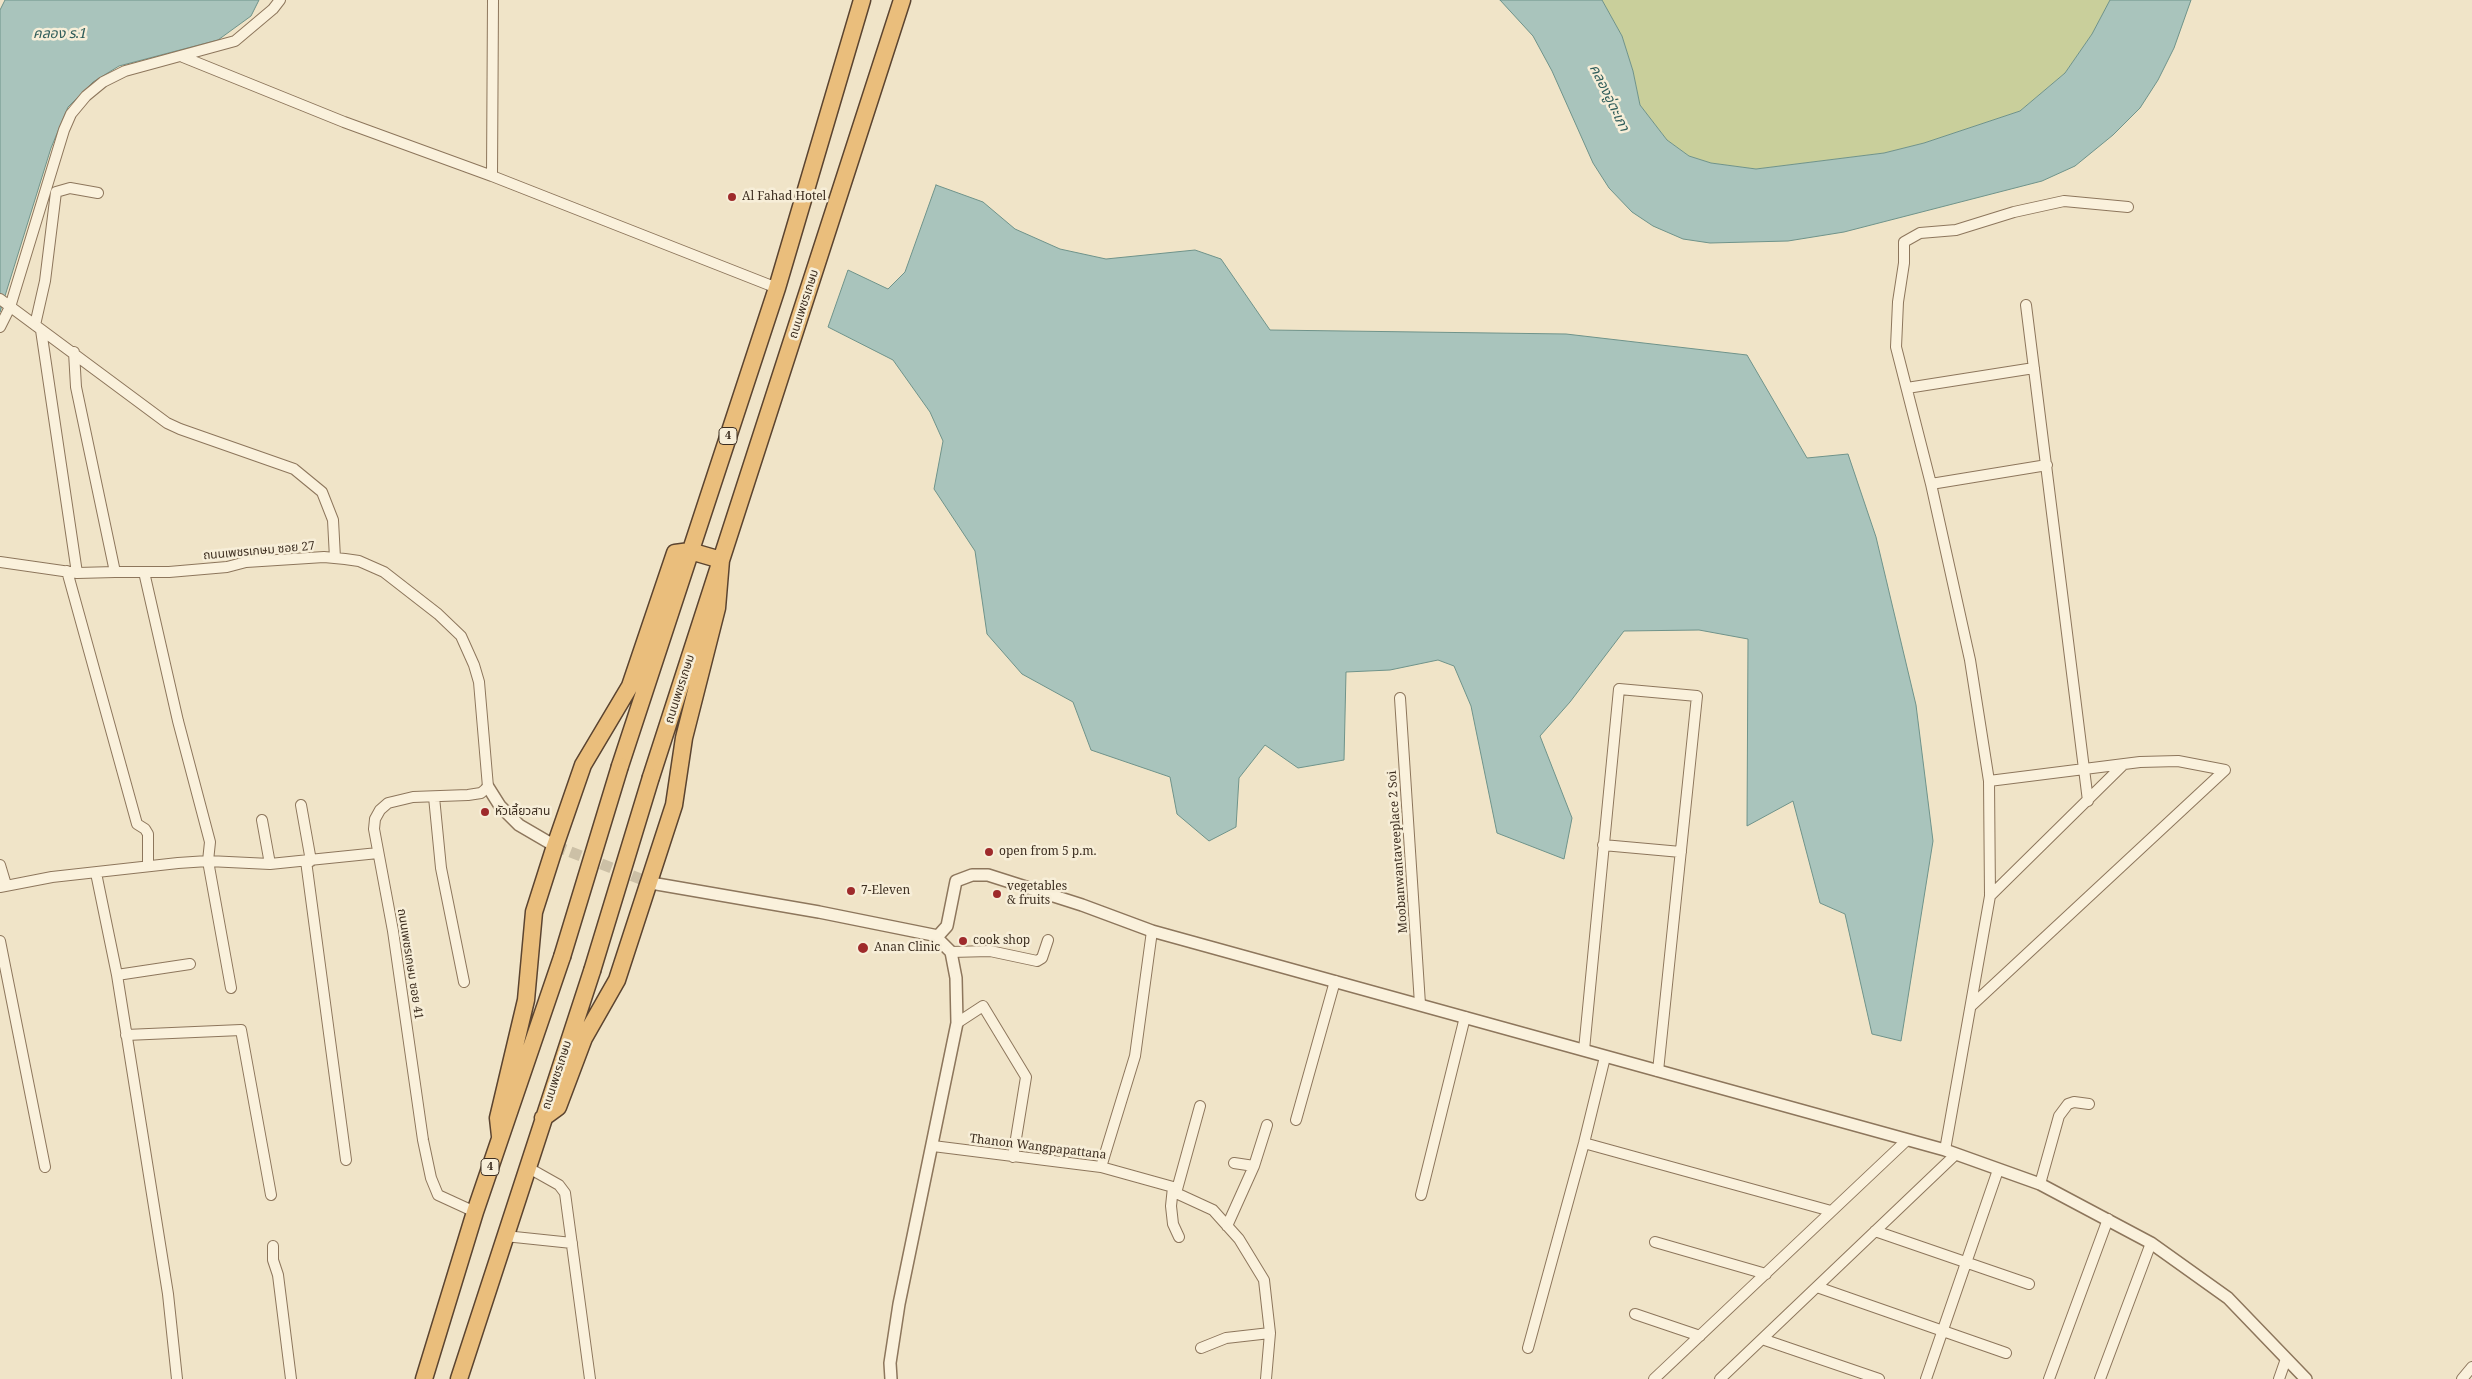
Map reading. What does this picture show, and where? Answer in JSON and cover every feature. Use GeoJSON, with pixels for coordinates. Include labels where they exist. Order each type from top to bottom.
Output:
{"type":"FeatureCollection","features":[{"type":"Feature","properties":{"kind":"highway","name":"4"},"geometry":{"type":"LineString","coordinates":[[424,1379],[475,1212],[562,957],[620,766],[777,288],[862,0]]}},
{"type":"Feature","properties":{"kind":"highway","name":"ถนนเพชรเกษม"},"geometry":{"type":"LineString","coordinates":[[459,1379],[592,971],[651,777],[902,0]]}},
{"type":"Feature","properties":{"kind":"highway"},"geometry":{"type":"LineString","coordinates":[[500,1136],[498,1118],[526,1000],[534,912],[554,846],[583,765],[630,686],[675,553],[690,551],[721,560],[717,608],[684,738],[674,804],[650,883],[617,980],[584,1038],[558,1107],[543,1118]]}},
{"type":"Feature","properties":{"kind":"street"},"geometry":{"type":"LineString","coordinates":[[0,327],[6,303],[52,164],[71,114],[86,96],[103,82],[125,71],[183,57],[235,41],[273,9],[280,0]]}},
{"type":"Feature","properties":{"kind":"street"},"geometry":{"type":"LineString","coordinates":[[492,176],[493,0]]}},
{"type":"Feature","properties":{"kind":"street"},"geometry":{"type":"LineString","coordinates":[[183,57],[344,122],[492,176],[777,288]]}},
{"type":"Feature","properties":{"kind":"street"},"geometry":{"type":"LineString","coordinates":[[98,193],[70,188],[56,192],[38,327],[72,572],[137,824],[148,834],[148,866]]}},
{"type":"Feature","properties":{"kind":"street"},"geometry":{"type":"LineString","coordinates":[[1720,1379],[1875,1231],[1950,1153],[1971,1006],[1990,896],[1989,780],[1970,660],[1931,484],[1896,347],[1898,302],[1904,263],[1904,242],[1920,233],[1956,230],[2014,212],[2064,202],[2128,207]]}},
{"type":"Feature","properties":{"kind":"street"},"geometry":{"type":"LineString","coordinates":[[6,303],[167,423],[180,430],[294,469],[322,492],[333,520],[335,558]]}},
{"type":"Feature","properties":{"kind":"street"},"geometry":{"type":"LineString","coordinates":[[2026,306],[2088,801]]}},
{"type":"Feature","properties":{"kind":"street"},"geometry":{"type":"LineString","coordinates":[[74,352],[76,387],[115,572]]}},
{"type":"Feature","properties":{"kind":"street"},"geometry":{"type":"LineString","coordinates":[[1907,388],[2034,368]]}},
{"type":"Feature","properties":{"kind":"street"},"geometry":{"type":"LineString","coordinates":[[1931,484],[2046,465]]}},
{"type":"Feature","properties":{"kind":"street","name":"ถนนเพชรเกษม ซอย 27"},"geometry":{"type":"LineString","coordinates":[[0,562],[72,572],[144,572],[211,568],[246,562],[335,558],[359,561],[384,572],[438,614],[461,636],[474,665],[479,682],[488,787]]}},
{"type":"Feature","properties":{"kind":"street"},"geometry":{"type":"LineString","coordinates":[[144,572],[178,721],[210,842],[208,861],[231,988]]}},
{"type":"Feature","properties":{"kind":"street"},"geometry":{"type":"LineString","coordinates":[[1584,1050],[1619,689],[1697,696],[1658,1071]]}},
{"type":"Feature","properties":{"kind":"street","name":"Moobanwantaveeplace 2 Soi"},"geometry":{"type":"LineString","coordinates":[[1400,698],[1420,1004]]}},
{"type":"Feature","properties":{"kind":"street"},"geometry":{"type":"LineString","coordinates":[[1971,1006],[2225,770],[2178,761],[2124,764],[1989,780]]}},
{"type":"Feature","properties":{"kind":"street"},"geometry":{"type":"LineString","coordinates":[[1990,896],[2124,764]]}},
{"type":"Feature","properties":{"kind":"street"},"geometry":{"type":"LineString","coordinates":[[488,787],[500,806],[519,824],[554,846]]}},
{"type":"Feature","properties":{"kind":"street","name":"ถนนเพชรเกษม ซอย 41"},"geometry":{"type":"LineString","coordinates":[[475,1212],[438,1195],[431,1178],[423,1140],[406,1018],[374,829],[375,819],[380,810],[388,803],[399,799],[468,796],[481,793],[488,787]]}},
{"type":"Feature","properties":{"kind":"street"},"geometry":{"type":"LineString","coordinates":[[434,797],[441,868],[464,982]]}},
{"type":"Feature","properties":{"kind":"street"},"geometry":{"type":"LineString","coordinates":[[300,805],[346,1160]]}},
{"type":"Feature","properties":{"kind":"street"},"geometry":{"type":"LineString","coordinates":[[262,820],[270,864]]}},
{"type":"Feature","properties":{"kind":"street"},"geometry":{"type":"LineString","coordinates":[[1603,844],[1681,852]]}},
{"type":"Feature","properties":{"kind":"street"},"geometry":{"type":"LineString","coordinates":[[0,865],[3,886],[52,877],[148,866],[208,861],[270,864],[378,853]]}},
{"type":"Feature","properties":{"kind":"street"},"geometry":{"type":"LineString","coordinates":[[96,873],[117,975],[168,1294],[177,1379]]}},
{"type":"Feature","properties":{"kind":"street"},"geometry":{"type":"LineString","coordinates":[[650,883],[819,912],[924,935],[938,936],[947,926],[956,882],[972,875],[988,875],[1082,905],[1152,931],[1907,1140],[2040,1184],[2151,1243],[2228,1298],[2306,1379]]}},
{"type":"Feature","properties":{"kind":"street"},"geometry":{"type":"LineString","coordinates":[[1102,1167],[1135,1056],[1152,931]]}},
{"type":"Feature","properties":{"kind":"street"},"geometry":{"type":"LineString","coordinates":[[891,1379],[890,1362],[899,1304],[957,1023],[956,978],[951,952],[937,938]]}},
{"type":"Feature","properties":{"kind":"street"},"geometry":{"type":"LineString","coordinates":[[951,952],[990,951],[1037,961],[1042,958],[1048,940]]}},
{"type":"Feature","properties":{"kind":"street"},"geometry":{"type":"LineString","coordinates":[[0,941],[45,1167]]}},
{"type":"Feature","properties":{"kind":"street"},"geometry":{"type":"LineString","coordinates":[[117,975],[190,964]]}},
{"type":"Feature","properties":{"kind":"street"},"geometry":{"type":"LineString","coordinates":[[1296,1120],[1335,981]]}},
{"type":"Feature","properties":{"kind":"street"},"geometry":{"type":"LineString","coordinates":[[957,1023],[983,1006],[1026,1077],[1013,1158]]}},
{"type":"Feature","properties":{"kind":"street"},"geometry":{"type":"LineString","coordinates":[[1421,1195],[1465,1017]]}},
{"type":"Feature","properties":{"kind":"street"},"geometry":{"type":"LineString","coordinates":[[126,1035],[241,1030],[271,1195]]}},
{"type":"Feature","properties":{"kind":"street"},"geometry":{"type":"LineString","coordinates":[[1528,1348],[1584,1143],[1605,1057]]}},
{"type":"Feature","properties":{"kind":"street"},"geometry":{"type":"LineString","coordinates":[[2040,1184],[2059,1116],[2068,1104],[2074,1102],[2089,1104]]}},
{"type":"Feature","properties":{"kind":"street"},"geometry":{"type":"LineString","coordinates":[[1179,1237],[1173,1224],[1171,1206],[1174,1190],[1200,1106]]}},
{"type":"Feature","properties":{"kind":"street"},"geometry":{"type":"LineString","coordinates":[[1227,1226],[1254,1166],[1267,1125]]}},
{"type":"Feature","properties":{"kind":"street"},"geometry":{"type":"LineString","coordinates":[[1654,1379],[1907,1140]]}},
{"type":"Feature","properties":{"kind":"street"},"geometry":{"type":"LineString","coordinates":[[1584,1143],[1831,1211]]}},
{"type":"Feature","properties":{"kind":"street","name":"Thanon Wangpapattana"},"geometry":{"type":"LineString","coordinates":[[933,1146],[1013,1158],[1102,1167],[1174,1190],[1213,1210],[1239,1239],[1264,1280],[1270,1333],[1266,1379]]}},
{"type":"Feature","properties":{"kind":"street"},"geometry":{"type":"LineString","coordinates":[[1234,1163],[1254,1166]]}},
{"type":"Feature","properties":{"kind":"street"},"geometry":{"type":"LineString","coordinates":[[527,1167],[559,1185],[565,1193],[590,1379]]}},
{"type":"Feature","properties":{"kind":"street"},"geometry":{"type":"LineString","coordinates":[[1926,1379],[1998,1170]]}},
{"type":"Feature","properties":{"kind":"street"},"geometry":{"type":"LineString","coordinates":[[2049,1379],[2108,1219]]}},
{"type":"Feature","properties":{"kind":"street"},"geometry":{"type":"LineString","coordinates":[[1875,1231],[2030,1284]]}},
{"type":"Feature","properties":{"kind":"street"},"geometry":{"type":"LineString","coordinates":[[505,1236],[572,1243]]}},
{"type":"Feature","properties":{"kind":"street"},"geometry":{"type":"LineString","coordinates":[[1655,1242],[1766,1274]]}},
{"type":"Feature","properties":{"kind":"street"},"geometry":{"type":"LineString","coordinates":[[2100,1379],[2151,1243]]}},
{"type":"Feature","properties":{"kind":"street"},"geometry":{"type":"LineString","coordinates":[[272,1246],[278,1274],[291,1379]]}},
{"type":"Feature","properties":{"kind":"street"},"geometry":{"type":"LineString","coordinates":[[1817,1287],[2006,1353]]}},
{"type":"Feature","properties":{"kind":"street"},"geometry":{"type":"LineString","coordinates":[[1635,1314],[1700,1336]]}},
{"type":"Feature","properties":{"kind":"street"},"geometry":{"type":"LineString","coordinates":[[1201,1348],[1226,1338],[1270,1333]]}},
{"type":"Feature","properties":{"kind":"street"},"geometry":{"type":"LineString","coordinates":[[1762,1339],[1879,1379]]}},
{"type":"Feature","properties":{"kind":"street"},"geometry":{"type":"LineString","coordinates":[[2279,1379],[2286,1359]]}},
{"type":"Feature","properties":{"kind":"street"},"geometry":{"type":"LineString","coordinates":[[2462,1379],[2472,1367]]}},
{"type":"Feature","properties":{"kind":"green space"},"geometry":{"type":"Polygon","coordinates":[[[1602,0],[2110,0],[2092,34],[2065,73],[2020,111],[1924,143],[1884,153],[1756,169],[1711,163],[1689,156],[1667,140],[1640,105],[1633,71],[1622,36],[1602,0]]]}},
{"type":"Feature","properties":{"kind":"water","name":"คลอง ร.1"},"geometry":{"type":"Polygon","coordinates":[[[5,0],[259,0],[251,16],[218,40],[119,66],[93,82],[68,107],[51,148],[0,312],[0,10],[5,0]]]}},
{"type":"Feature","properties":{"kind":"water","name":"คลองอู่ตะเภา"},"geometry":{"type":"Polygon","coordinates":[[[1500,0],[1602,0],[1622,36],[1633,71],[1640,105],[1667,140],[1689,156],[1711,163],[1756,169],[1884,153],[1924,143],[2020,111],[2065,73],[2092,34],[2110,0],[2191,0],[2174,48],[2158,80],[2140,108],[2113,135],[2075,166],[2042,181],[1844,232],[1788,241],[1710,243],[1683,239],[1653,226],[1632,212],[1609,188],[1593,163],[1552,71],[1533,36],[1500,0]]]}},
{"type":"Feature","properties":{"kind":"water"},"geometry":{"type":"Polygon","coordinates":[[[936,185],[983,202],[1015,229],[1060,249],[1106,259],[1195,250],[1221,259],[1270,330],[1566,334],[1747,355],[1807,458],[1848,454],[1876,537],[1916,705],[1933,841],[1901,1041],[1872,1034],[1845,914],[1820,903],[1793,801],[1747,826],[1748,639],[1699,630],[1624,631],[1570,702],[1540,736],[1572,818],[1564,859],[1497,833],[1471,706],[1454,666],[1438,660],[1390,670],[1346,672],[1344,760],[1298,768],[1265,745],[1239,778],[1236,827],[1209,841],[1177,814],[1170,777],[1091,750],[1073,702],[1022,674],[987,634],[975,551],[934,489],[943,441],[930,412],[893,360],[828,327],[848,270],[888,289],[905,272],[936,185]]]}},
{"type":"Feature","properties":{"kind":"tunnel"},"geometry":{"type":"LineString","coordinates":[[555,846],[651,883]]}},
{"type":"Feature","properties":{"kind":"place","name":"Al Fahad Hotel"},"geometry":{"type":"Point","coordinates":[732,197]}},
{"type":"Feature","properties":{"kind":"place","name":"หัวเลี้ยวสาน"},"geometry":{"type":"Point","coordinates":[485,812]}},
{"type":"Feature","properties":{"kind":"place","name":"open from 5 p.m."},"geometry":{"type":"Point","coordinates":[989,852]}},
{"type":"Feature","properties":{"kind":"place","name":"7-Eleven"},"geometry":{"type":"Point","coordinates":[851,891]}},
{"type":"Feature","properties":{"kind":"place","name":"vegetables & fruits"},"geometry":{"type":"Point","coordinates":[997,894]}},
{"type":"Feature","properties":{"kind":"place","name":"cook shop"},"geometry":{"type":"Point","coordinates":[963,941]}},
{"type":"Feature","properties":{"kind":"place","name":"Anan Clinic"},"geometry":{"type":"Point","coordinates":[863,948]}}]}
